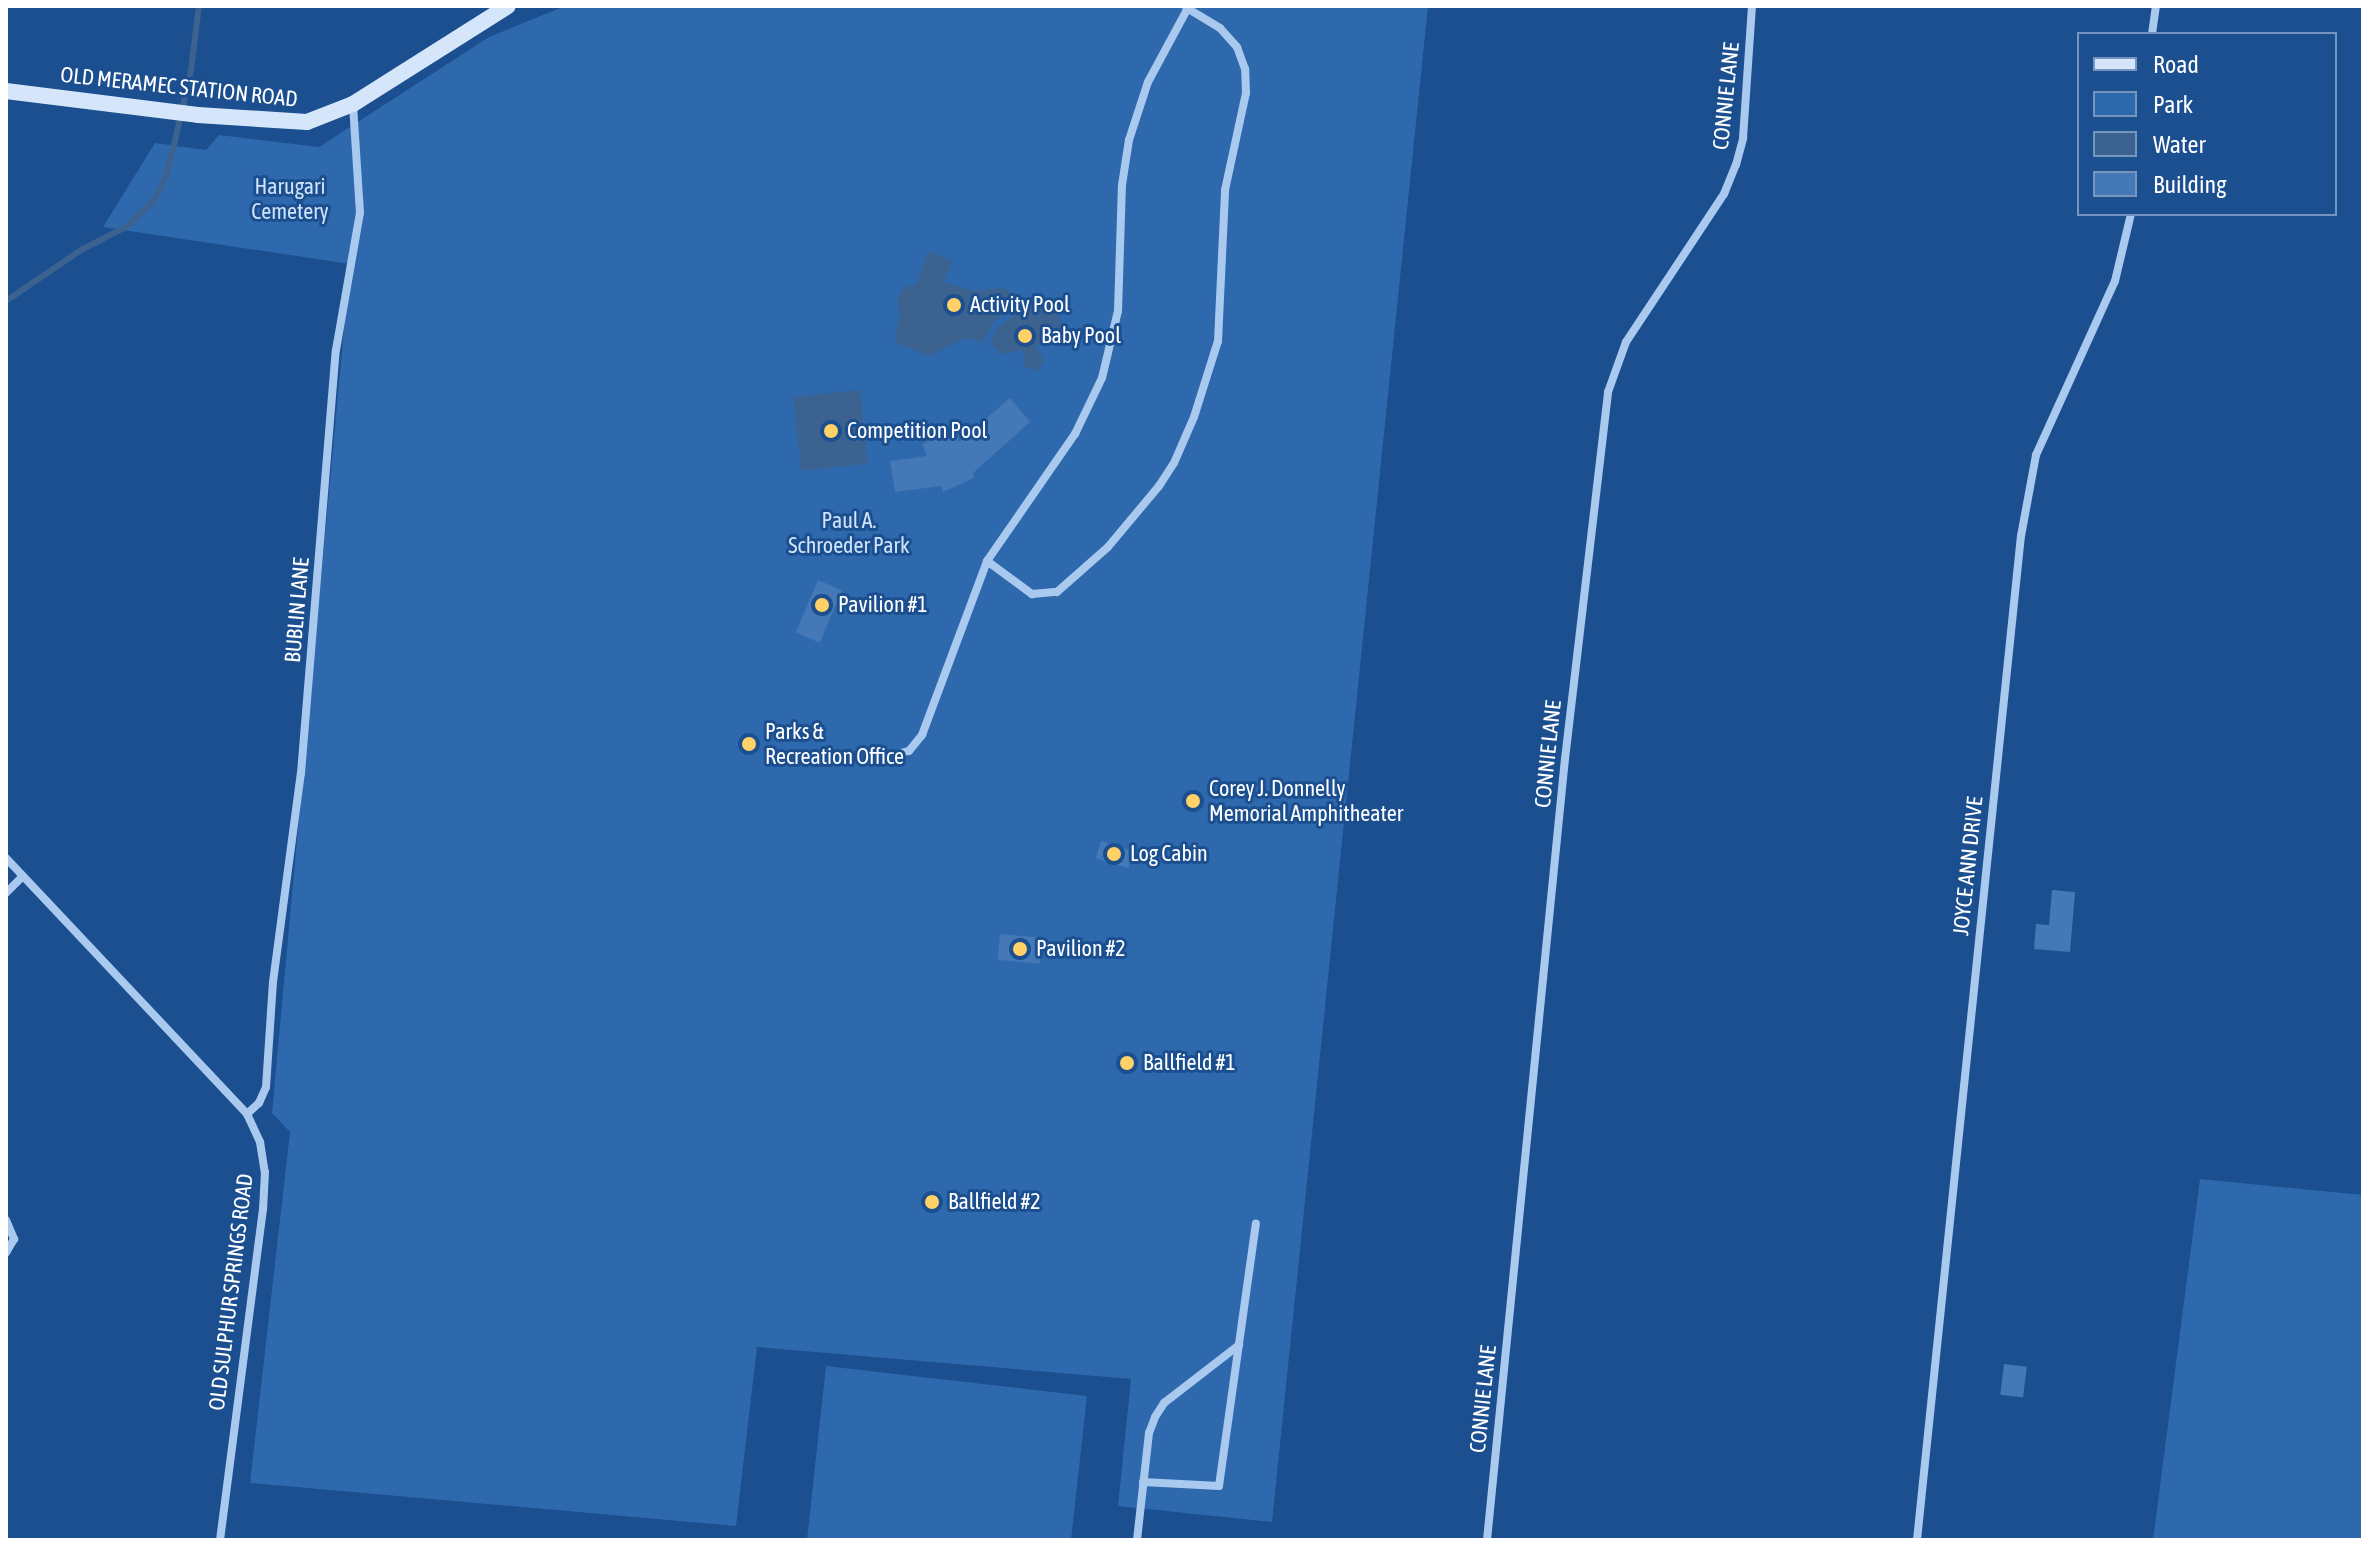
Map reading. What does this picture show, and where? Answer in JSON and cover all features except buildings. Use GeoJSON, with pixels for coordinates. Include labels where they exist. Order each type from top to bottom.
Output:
{"type":"FeatureCollection","features":[{"type":"Feature","properties":{"kind":"street","name":"OLD MERAMEC STATION ROAD"},"geometry":{"type":"LineString","coordinates":[[6,91],[198,115],[307,122],[353,104],[508,6]]}},
{"type":"Feature","properties":{"kind":"street","name":"CONNIE LANE"},"geometry":{"type":"LineString","coordinates":[[1487,1540],[1565,759],[1608,392],[1626,342],[1724,194],[1736,165],[1743,138],[1752,6]]}},
{"type":"Feature","properties":{"kind":"street"},"geometry":{"type":"LineString","coordinates":[[2152,32],[2156,6]]}},
{"type":"Feature","properties":{"kind":"street"},"geometry":{"type":"LineString","coordinates":[[882,758],[909,751],[922,735],[987,561],[1075,434],[1102,378],[1118,311],[1122,185],[1129,140],[1148,82],[1188,7],[1220,28],[1237,47],[1245,69],[1246,93],[1225,190],[1218,341],[1194,417],[1174,463],[1159,486],[1126,528],[1074,581],[1057,592],[1032,594],[987,561]]}},
{"type":"Feature","properties":{"kind":"street","name":"BUBLIN LANE"},"geometry":{"type":"LineString","coordinates":[[247,1114],[259,1103],[266,1087],[273,982],[301,773],[336,350],[360,213],[353,104]]}},
{"type":"Feature","properties":{"kind":"street","name":"JOYCE ANN DRIVE"},"geometry":{"type":"LineString","coordinates":[[1917,1540],[2021,536],[2036,455],[2115,281],[2131,216]]}},
{"type":"Feature","properties":{"kind":"street","name":"OLD SULPHUR SPRINGS ROAD"},"geometry":{"type":"LineString","coordinates":[[6,858],[21,878],[247,1114],[260,1142],[265,1172],[263,1209],[220,1540]]}},
{"type":"Feature","properties":{"kind":"street"},"geometry":{"type":"LineString","coordinates":[[6,893],[21,878]]}},
{"type":"Feature","properties":{"kind":"street"},"geometry":{"type":"LineString","coordinates":[[6,1220],[14,1239],[6,1253]]}},
{"type":"Feature","properties":{"kind":"street"},"geometry":{"type":"LineString","coordinates":[[1143,1482],[1219,1486],[1256,1224]]}},
{"type":"Feature","properties":{"kind":"street"},"geometry":{"type":"LineString","coordinates":[[1137,1540],[1149,1433],[1164,1403],[1239,1345]]}},
{"type":"Feature","properties":{"kind":"green space","name":"Paul A. Schroeder Park"},"geometry":{"type":"Polygon","coordinates":[[[565,6],[1428,6],[1272,1522],[1118,1506],[1131,1379],[757,1347],[736,1526],[250,1483],[290,1132],[272,1113],[350,264],[103,227],[155,143],[206,150],[219,135],[319,147],[489,37],[565,6]]]}},
{"type":"Feature","properties":{"kind":"green space"},"geometry":{"type":"Polygon","coordinates":[[[2200,1179],[2363,1195],[2363,1540],[2153,1540],[2200,1179]]]}},
{"type":"Feature","properties":{"kind":"green space"},"geometry":{"type":"Polygon","coordinates":[[[826,1366],[1087,1396],[1071,1540],[807,1540],[826,1366]]]}},
{"type":"Feature","properties":{"kind":"water","name":"Activity Pool"},"geometry":{"type":"Polygon","coordinates":[[[928,251],[953,261],[944,282],[974,291],[1004,288],[1012,294],[1012,307],[995,321],[982,342],[964,338],[930,356],[897,344],[894,336],[900,317],[897,298],[904,288],[917,284],[928,251]]]}},
{"type":"Feature","properties":{"kind":"water","name":"Baby Pool"},"geometry":{"type":"Polygon","coordinates":[[[1021,301],[1029,308],[1050,309],[1062,320],[1056,336],[1036,346],[1044,361],[1039,370],[1025,367],[1022,350],[1001,354],[990,343],[996,329],[1014,315],[1021,301]]]}},
{"type":"Feature","properties":{"kind":"water","name":"Competition Pool"},"geometry":{"type":"Polygon","coordinates":[[[860,390],[868,464],[801,471],[793,397],[860,390]]]}},
{"type":"Feature","properties":{"kind":"waterway"},"geometry":{"type":"LineString","coordinates":[[6,301],[81,250],[126,227],[153,202],[166,176],[174,145],[191,70],[199,6]]}},
{"type":"Feature","properties":{"kind":"place","name":"Activity Pool"},"geometry":{"type":"Point","coordinates":[954,305]}},
{"type":"Feature","properties":{"kind":"place","name":"Baby Pool"},"geometry":{"type":"Point","coordinates":[1025,336]}},
{"type":"Feature","properties":{"kind":"place","name":"Competition Pool"},"geometry":{"type":"Point","coordinates":[831,431]}},
{"type":"Feature","properties":{"kind":"place","name":"Pavilion #1"},"geometry":{"type":"Point","coordinates":[822,605]}},
{"type":"Feature","properties":{"kind":"place","name":"Parks & Recreation Office"},"geometry":{"type":"Point","coordinates":[749,744]}},
{"type":"Feature","properties":{"kind":"place","name":"Corey J. Donnelly Memorial Amphitheater"},"geometry":{"type":"Point","coordinates":[1193,801]}},
{"type":"Feature","properties":{"kind":"place","name":"Log Cabin"},"geometry":{"type":"Point","coordinates":[1114,854]}},
{"type":"Feature","properties":{"kind":"place","name":"Pavilion #2"},"geometry":{"type":"Point","coordinates":[1020,949]}},
{"type":"Feature","properties":{"kind":"place","name":"Ballfield #1"},"geometry":{"type":"Point","coordinates":[1127,1063]}},
{"type":"Feature","properties":{"kind":"place","name":"Ballfield #2"},"geometry":{"type":"Point","coordinates":[932,1202]}},
{"type":"Feature","properties":{"kind":"park label","name":"Harugari Cemetery"},"geometry":{"type":"Point","coordinates":[290,198]}}]}
